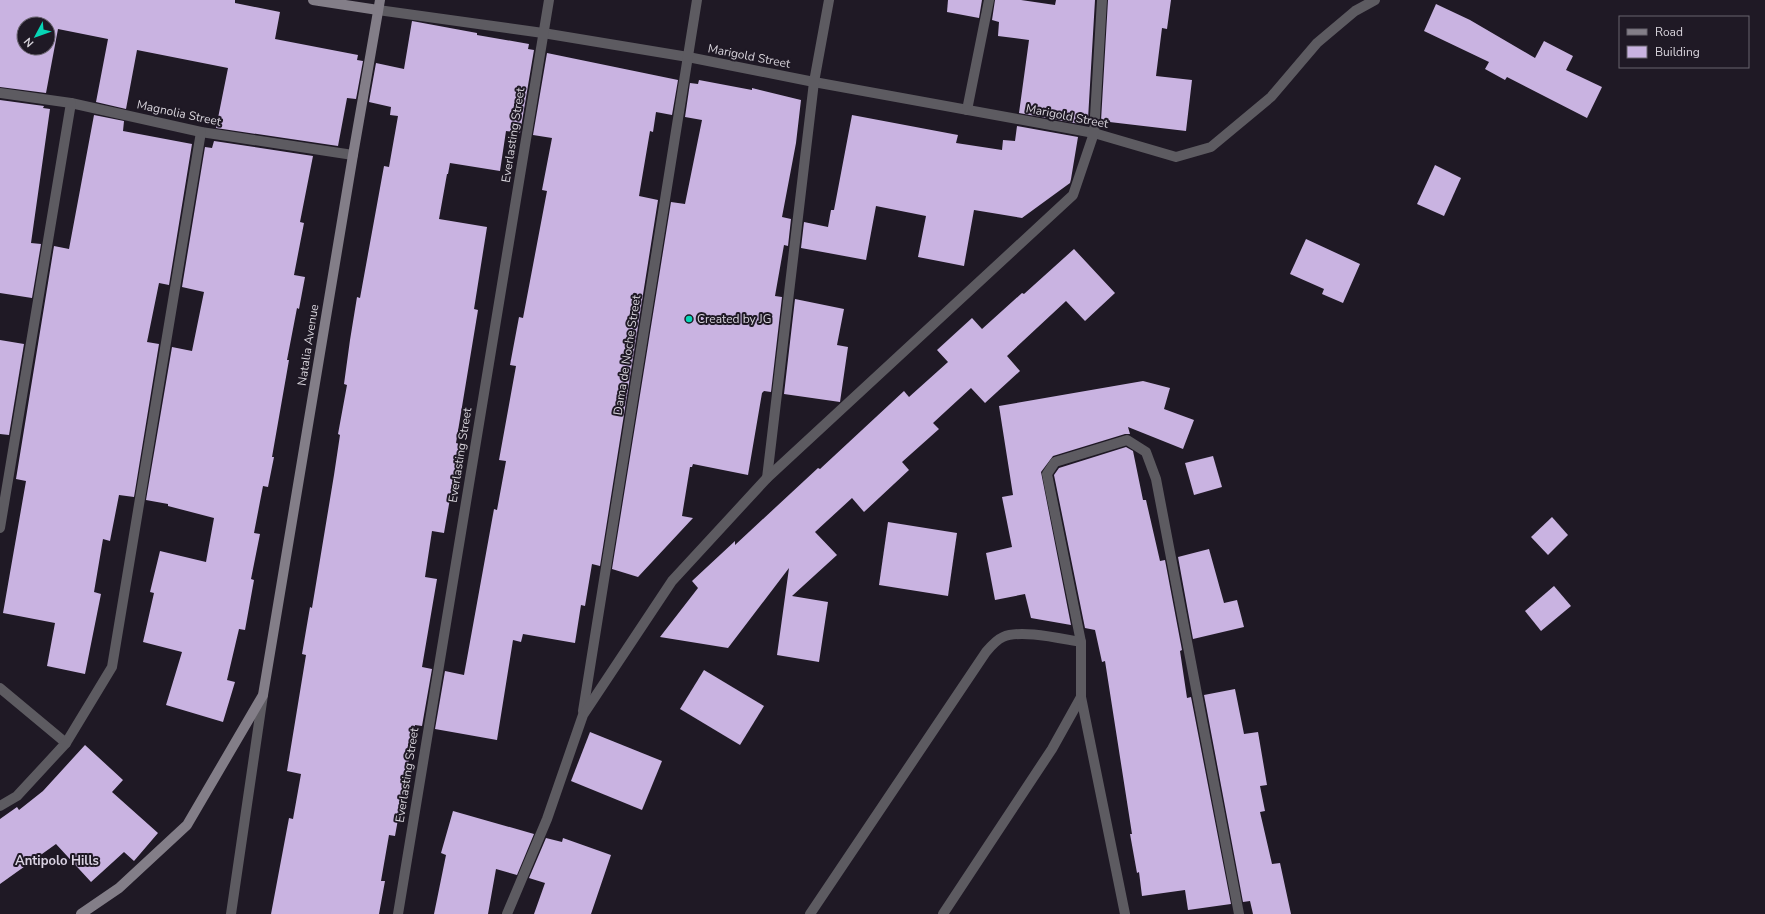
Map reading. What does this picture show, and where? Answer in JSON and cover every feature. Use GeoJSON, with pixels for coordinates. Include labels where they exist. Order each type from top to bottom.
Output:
{"type":"FeatureCollection","features":[{"type":"Feature","properties":{"kind":"street","name":"Marigold Street"},"geometry":{"type":"LineString","coordinates":[[313,0],[379,5],[688,57],[814,82],[1094,133],[1176,157],[1211,147],[1271,97],[1317,43],[1355,11],[1375,0]]}},
{"type":"Feature","properties":{"kind":"street","name":"Everlasting Street"},"geometry":{"type":"LineString","coordinates":[[398,914],[549,0]]}},
{"type":"Feature","properties":{"kind":"street","name":"Dama de Noche Street"},"geometry":{"type":"LineString","coordinates":[[583,715],[698,0]]}},
{"type":"Feature","properties":{"kind":"street"},"geometry":{"type":"LineString","coordinates":[[767,478],[814,82],[829,0]]}},
{"type":"Feature","properties":{"kind":"street"},"geometry":{"type":"LineString","coordinates":[[967,110],[989,0]]}},
{"type":"Feature","properties":{"kind":"street"},"geometry":{"type":"LineString","coordinates":[[507,914],[547,819],[583,715],[672,581],[767,478],[1073,195],[1094,133],[1102,0]]}},
{"type":"Feature","properties":{"kind":"street","name":"Natalia Avenue"},"geometry":{"type":"LineString","coordinates":[[263,696],[379,5]]}},
{"type":"Feature","properties":{"kind":"street","name":"Magnolia Street"},"geometry":{"type":"LineString","coordinates":[[0,92],[71,103],[201,132],[353,155]]}},
{"type":"Feature","properties":{"kind":"street"},"geometry":{"type":"LineString","coordinates":[[0,528],[71,103]]}},
{"type":"Feature","properties":{"kind":"street"},"geometry":{"type":"LineString","coordinates":[[0,806],[17,796],[66,743],[112,667],[201,132]]}},
{"type":"Feature","properties":{"kind":"street"},"geometry":{"type":"LineString","coordinates":[[1124,914],[1081,697],[1082,642],[1047,474],[1055,462],[1127,440],[1146,452],[1156,479],[1239,914]]}},
{"type":"Feature","properties":{"kind":"street"},"geometry":{"type":"LineString","coordinates":[[810,914],[986,652],[994,643],[1003,637],[1019,634],[1082,642]]}},
{"type":"Feature","properties":{"kind":"street"},"geometry":{"type":"LineString","coordinates":[[0,688],[66,743]]}},
{"type":"Feature","properties":{"kind":"street"},"geometry":{"type":"LineString","coordinates":[[81,914],[119,888],[187,825],[263,696]]}},
{"type":"Feature","properties":{"kind":"street"},"geometry":{"type":"LineString","coordinates":[[231,914],[263,696]]}},
{"type":"Feature","properties":{"kind":"street"},"geometry":{"type":"LineString","coordinates":[[943,914],[1052,749],[1081,697]]}},
{"type":"Feature","properties":{"kind":"building"},"geometry":{"type":"Polygon","coordinates":[[[0,0],[235,0],[235,3],[280,12],[275,39],[358,55],[357,60],[363,61],[356,99],[347,98],[338,146],[216,128],[228,68],[137,50],[126,109],[96,102],[108,39],[58,29],[56,40],[56,16],[16,16],[16,56],[53,56],[46,93],[0,87],[0,0]]]}},
{"type":"Feature","properties":{"kind":"building"},"geometry":{"type":"Polygon","coordinates":[[[948,0],[982,0],[979,18],[947,12],[948,0]]]}},
{"type":"Feature","properties":{"kind":"building"},"geometry":{"type":"Polygon","coordinates":[[[995,0],[1021,0],[1055,5],[1056,0],[1095,0],[1088,119],[1081,118],[1080,124],[1019,113],[1029,40],[998,36],[999,22],[992,20],[995,0]]]}},
{"type":"Feature","properties":{"kind":"building"},"geometry":{"type":"Polygon","coordinates":[[[1108,0],[1171,0],[1167,29],[1162,28],[1156,76],[1192,80],[1186,131],[1101,121],[1108,0]]]}},
{"type":"Feature","properties":{"kind":"building"},"geometry":{"type":"Polygon","coordinates":[[[1436,4],[1470,20],[1535,58],[1544,41],[1573,56],[1566,70],[1602,87],[1587,118],[1507,77],[1505,80],[1485,69],[1489,62],[1424,31],[1436,4]]]}},
{"type":"Feature","properties":{"kind":"building"},"geometry":{"type":"Polygon","coordinates":[[[412,21],[529,44],[528,49],[534,50],[520,133],[506,131],[500,171],[450,163],[447,174],[439,219],[487,227],[474,309],[478,310],[456,443],[460,444],[453,487],[444,533],[432,531],[425,577],[437,579],[422,667],[432,669],[422,726],[415,725],[395,836],[389,835],[381,881],[385,881],[379,914],[271,914],[289,818],[293,819],[301,774],[287,771],[306,655],[302,654],[310,607],[312,608],[340,435],[338,434],[347,385],[344,384],[350,340],[357,297],[360,298],[384,166],[389,167],[398,116],[390,115],[391,107],[369,102],[376,63],[404,69],[412,21]]]}},
{"type":"Feature","properties":{"kind":"building"},"geometry":{"type":"Polygon","coordinates":[[[547,53],[678,80],[672,115],[656,112],[653,132],[650,131],[639,196],[658,200],[600,566],[592,564],[585,606],[581,605],[575,643],[523,634],[521,642],[513,640],[497,740],[435,729],[445,671],[464,675],[494,509],[497,510],[506,461],[499,460],[516,366],[510,365],[519,317],[523,318],[547,191],[542,190],[552,138],[533,135],[547,53]]]}},
{"type":"Feature","properties":{"kind":"building"},"geometry":{"type":"Polygon","coordinates":[[[699,80],[752,90],[752,88],[801,100],[796,143],[782,217],[791,219],[788,246],[784,245],[775,296],[782,297],[771,392],[764,391],[762,393],[748,475],[693,464],[692,467],[690,467],[682,516],[693,518],[638,577],[612,569],[671,202],[685,204],[702,120],[685,117],[690,83],[698,84],[699,80]]]}},
{"type":"Feature","properties":{"kind":"building"},"geometry":{"type":"Polygon","coordinates":[[[0,100],[44,106],[43,108],[50,109],[31,243],[41,244],[32,298],[0,293],[0,100]]]}},
{"type":"Feature","properties":{"kind":"building"},"geometry":{"type":"Polygon","coordinates":[[[94,115],[124,121],[123,131],[192,144],[169,285],[159,283],[147,342],[159,344],[134,497],[119,495],[110,541],[103,539],[94,592],[101,594],[85,674],[47,666],[55,623],[3,613],[26,481],[16,479],[54,246],[69,249],[94,115]]]}},
{"type":"Feature","properties":{"kind":"building"},"geometry":{"type":"Polygon","coordinates":[[[852,115],[958,135],[956,143],[1002,150],[1003,140],[1015,141],[1017,126],[1078,137],[1070,183],[1022,218],[974,210],[964,266],[918,257],[926,216],[876,206],[866,260],[801,248],[804,222],[828,227],[831,210],[834,210],[852,115]]]}},
{"type":"Feature","properties":{"kind":"building"},"geometry":{"type":"Polygon","coordinates":[[[214,141],[313,156],[300,222],[304,223],[294,275],[305,277],[299,309],[297,308],[287,360],[289,360],[272,457],[274,457],[268,487],[263,486],[254,533],[260,534],[251,579],[254,580],[245,630],[239,629],[227,680],[235,682],[223,722],[166,705],[182,652],[143,642],[154,593],[150,592],[160,551],[206,562],[214,518],[168,506],[168,504],[146,500],[172,347],[192,351],[204,292],[182,287],[205,147],[212,148],[214,141]]]}},
{"type":"Feature","properties":{"kind":"building"},"geometry":{"type":"Polygon","coordinates":[[[1435,165],[1461,178],[1444,216],[1417,204],[1435,165]]]}},
{"type":"Feature","properties":{"kind":"building"},"geometry":{"type":"Polygon","coordinates":[[[1306,239],[1360,264],[1343,303],[1322,294],[1324,289],[1290,274],[1306,239]]]}},
{"type":"Feature","properties":{"kind":"building"},"geometry":{"type":"Polygon","coordinates":[[[1074,249],[1115,293],[1085,321],[1066,301],[1007,356],[1020,371],[985,403],[971,388],[933,423],[939,429],[902,462],[909,470],[864,512],[852,498],[815,532],[837,555],[792,596],[828,602],[819,662],[777,655],[789,568],[728,648],[660,637],[698,588],[692,581],[735,541],[735,545],[818,468],[820,469],[904,391],[909,397],[948,362],[937,350],[972,318],[982,329],[1074,249]]]}},
{"type":"Feature","properties":{"kind":"building"},"geometry":{"type":"Polygon","coordinates":[[[795,299],[844,309],[837,345],[848,347],[840,402],[784,394],[795,299]]]}},
{"type":"Feature","properties":{"kind":"building"},"geometry":{"type":"Polygon","coordinates":[[[0,340],[24,344],[9,435],[0,434],[0,340]]]}},
{"type":"Feature","properties":{"kind":"building"},"geometry":{"type":"Polygon","coordinates":[[[1143,381],[1170,388],[1164,409],[1194,420],[1183,449],[1128,427],[1130,434],[1125,434],[1053,456],[1041,472],[1071,625],[1031,618],[1025,594],[995,600],[986,553],[1012,547],[1002,497],[1013,495],[999,406],[1143,381]]]}},
{"type":"Feature","properties":{"kind":"building"},"geometry":{"type":"Polygon","coordinates":[[[1126,447],[1133,451],[1143,500],[1146,500],[1160,561],[1165,560],[1182,650],[1180,651],[1187,698],[1191,697],[1231,904],[1188,910],[1185,890],[1142,896],[1139,872],[1137,873],[1130,834],[1132,834],[1105,661],[1102,662],[1095,630],[1085,628],[1054,475],[1059,468],[1126,447]]]}},
{"type":"Feature","properties":{"kind":"building"},"geometry":{"type":"Polygon","coordinates":[[[1213,456],[1222,487],[1194,495],[1185,463],[1213,456]]]}},
{"type":"Feature","properties":{"kind":"building"},"geometry":{"type":"Polygon","coordinates":[[[1552,517],[1568,535],[1548,555],[1531,537],[1552,517]]]}},
{"type":"Feature","properties":{"kind":"building"},"geometry":{"type":"Polygon","coordinates":[[[888,522],[957,533],[948,596],[879,585],[888,522]]]}},
{"type":"Feature","properties":{"kind":"building"},"geometry":{"type":"Polygon","coordinates":[[[1209,549],[1224,603],[1237,600],[1244,627],[1193,639],[1178,557],[1209,549]]]}},
{"type":"Feature","properties":{"kind":"building"},"geometry":{"type":"Polygon","coordinates":[[[1554,586],[1571,606],[1541,631],[1525,611],[1554,586]]]}},
{"type":"Feature","properties":{"kind":"building"},"geometry":{"type":"Polygon","coordinates":[[[704,670],[764,706],[740,745],[680,709],[704,670]]]}},
{"type":"Feature","properties":{"kind":"building"},"geometry":{"type":"Polygon","coordinates":[[[1235,689],[1244,734],[1258,732],[1267,785],[1260,786],[1265,811],[1260,812],[1272,864],[1280,863],[1291,914],[1253,914],[1250,901],[1243,902],[1204,695],[1235,689]]]}},
{"type":"Feature","properties":{"kind":"building"},"geometry":{"type":"Polygon","coordinates":[[[590,732],[662,761],[642,810],[571,781],[590,732]]]}},
{"type":"Feature","properties":{"kind":"building"},"geometry":{"type":"Polygon","coordinates":[[[85,745],[123,780],[112,792],[158,833],[134,861],[124,852],[91,882],[56,844],[0,884],[0,819],[17,807],[19,810],[43,791],[85,745]]]}},
{"type":"Feature","properties":{"kind":"building"},"geometry":{"type":"Polygon","coordinates":[[[453,811],[534,834],[517,875],[496,869],[488,914],[434,914],[446,855],[441,853],[453,811]]]}},
{"type":"Feature","properties":{"kind":"building"},"geometry":{"type":"Polygon","coordinates":[[[546,838],[562,842],[563,838],[611,855],[591,914],[534,914],[545,883],[529,878],[546,838]]]}},
{"type":"Feature","properties":{"kind":"place","name":"Created by JG"},"geometry":{"type":"Point","coordinates":[689,319]}},
{"type":"Feature","properties":{"kind":"district","name":"Antipolo Hills"},"geometry":{"type":"Point","coordinates":[57,860]}}]}
